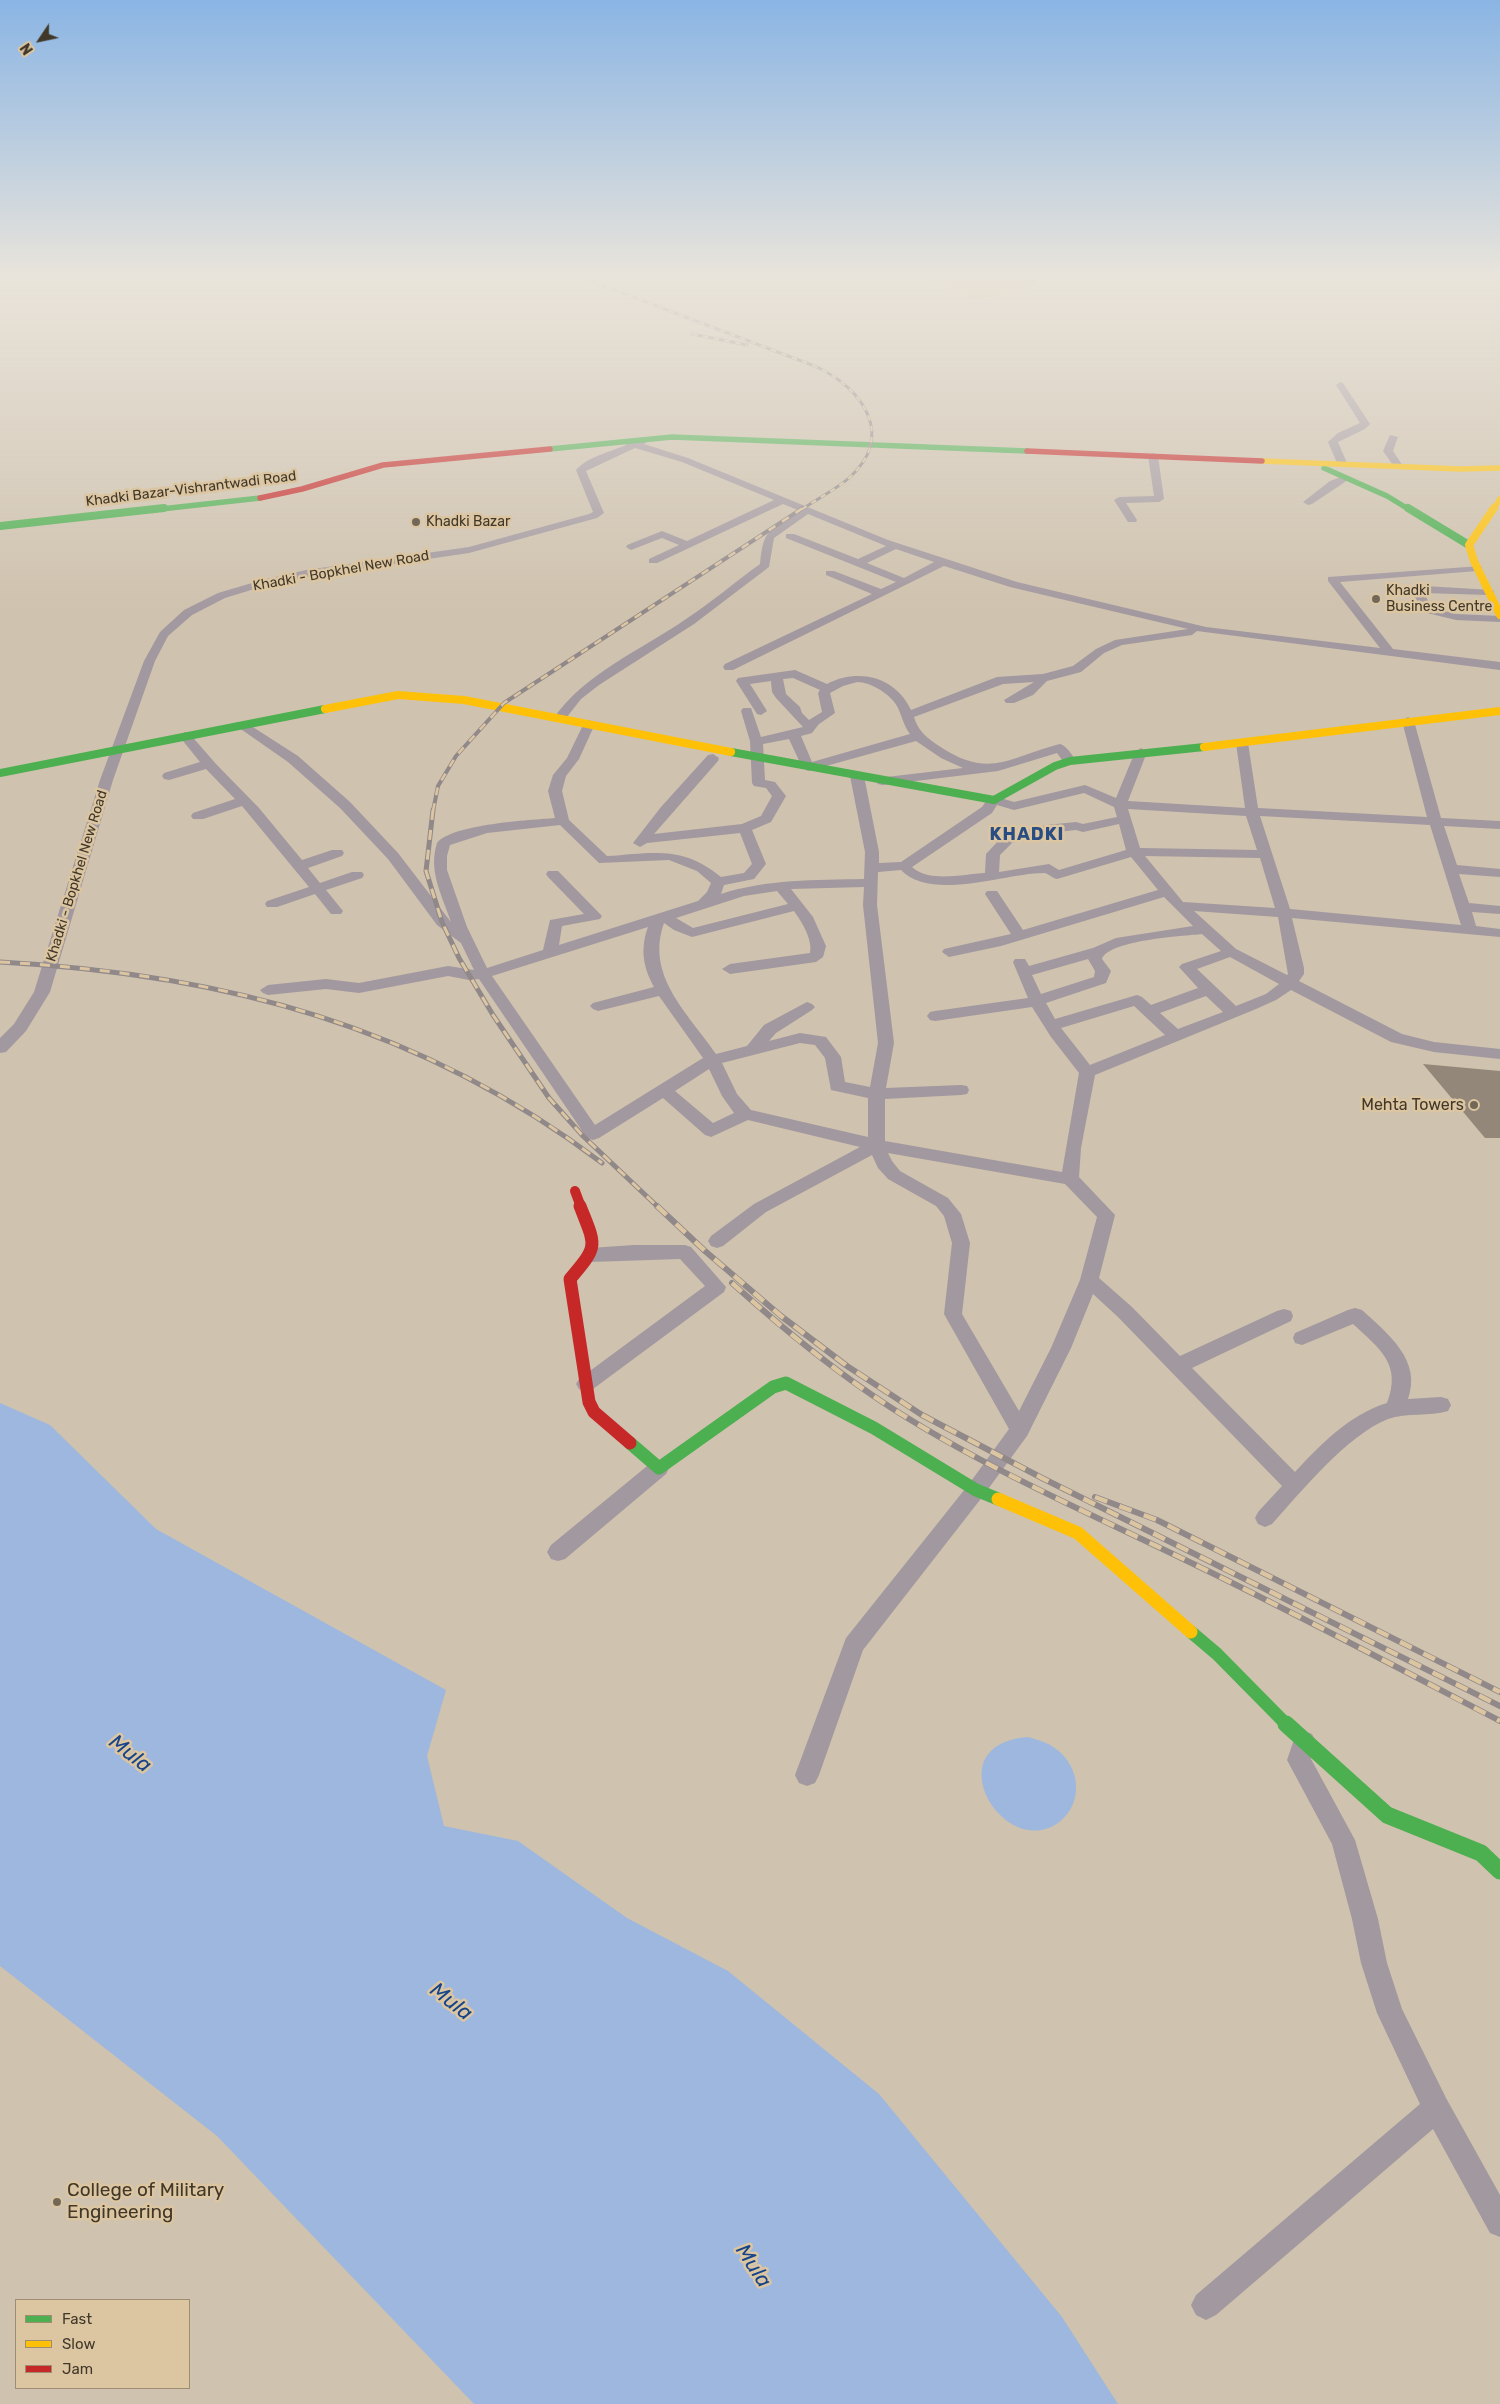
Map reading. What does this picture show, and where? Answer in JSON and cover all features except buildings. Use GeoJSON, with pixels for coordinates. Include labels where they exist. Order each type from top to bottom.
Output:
{"type":"FeatureCollection","features":[{"type":"Feature","properties":{"kind":"street"},"geometry":{"type":"LineString","coordinates":[[1342,463],[1333,442],[1342,433],[1362,427],[1365,424],[1344,391]]}},
{"type":"Feature","properties":{"kind":"street","name":"Khadki Bazar-Vishrantwadi Road"},"geometry":{"type":"LineString","coordinates":[[0,526],[275,496],[306,490],[383,465],[648,438],[696,437],[1310,461],[1460,469],[1500,468]]}},
{"type":"Feature","properties":{"kind":"street"},"geometry":{"type":"LineString","coordinates":[[1393,437],[1388,451],[1398,466]]}},
{"type":"Feature","properties":{"kind":"street"},"geometry":{"type":"LineString","coordinates":[[636,445],[648,438]]}},
{"type":"Feature","properties":{"kind":"street"},"geometry":{"type":"LineString","coordinates":[[622,441],[685,460],[895,546],[1014,585],[1206,630],[1500,666]]}},
{"type":"Feature","properties":{"kind":"street","name":"Khadki - Bopkhel New Road"},"geometry":{"type":"LineString","coordinates":[[0,1048],[20,1027],[42,992],[106,781],[132,709],[158,644],[166,632],[178,620],[206,603],[228,594],[282,579],[468,550],[594,516],[599,513],[586,488],[582,470],[587,465],[636,445]]}},
{"type":"Feature","properties":{"kind":"street"},"geometry":{"type":"LineString","coordinates":[[1132,520],[1119,500],[1159,499],[1153,456]]}},
{"type":"Feature","properties":{"kind":"street","name":"Khadki Bazar-Vishrantwadi Road"},"geometry":{"type":"LineString","coordinates":[[1310,461],[1387,496],[1469,545]]}},
{"type":"Feature","properties":{"kind":"street"},"geometry":{"type":"LineString","coordinates":[[1308,502],[1334,483],[1346,478]]}},
{"type":"Feature","properties":{"kind":"street"},"geometry":{"type":"LineString","coordinates":[[1488,592],[1425,589],[1418,591],[1427,610],[1441,615],[1500,615],[1477,568],[1469,545],[1500,499]]}},
{"type":"Feature","properties":{"kind":"street"},"geometry":{"type":"LineString","coordinates":[[653,561],[783,500]]}},
{"type":"Feature","properties":{"kind":"street"},"geometry":{"type":"LineString","coordinates":[[559,719],[577,696],[595,682],[690,622],[765,565],[770,536],[808,510]]}},
{"type":"Feature","properties":{"kind":"street"},"geometry":{"type":"LineString","coordinates":[[631,546],[662,534],[688,545]]}},
{"type":"Feature","properties":{"kind":"street"},"geometry":{"type":"LineString","coordinates":[[790,536],[905,582]]}},
{"type":"Feature","properties":{"kind":"street"},"geometry":{"type":"LineString","coordinates":[[858,564],[895,546]]}},
{"type":"Feature","properties":{"kind":"street"},"geometry":{"type":"LineString","coordinates":[[729,667],[943,562]]}},
{"type":"Feature","properties":{"kind":"street"},"geometry":{"type":"LineString","coordinates":[[1390,652],[1332,579],[1477,568]]}},
{"type":"Feature","properties":{"kind":"street"},"geometry":{"type":"LineString","coordinates":[[830,573],[881,594]]}},
{"type":"Feature","properties":{"kind":"street"},"geometry":{"type":"LineString","coordinates":[[906,716],[1001,680],[1043,678],[1077,669],[1107,647],[1119,642],[1206,630]]}},
{"type":"Feature","properties":{"kind":"street"},"geometry":{"type":"LineString","coordinates":[[762,711],[742,681],[795,674],[827,688]]}},
{"type":"Feature","properties":{"kind":"street"},"geometry":{"type":"LineString","coordinates":[[777,676],[776,688],[782,699],[796,710],[796,714],[810,728]]}},
{"type":"Feature","properties":{"kind":"street"},"geometry":{"type":"LineString","coordinates":[[756,741],[794,735],[810,728],[815,722],[829,713],[824,693],[827,688],[852,679],[864,678],[896,697],[901,703],[910,728],[931,746],[967,765],[989,769]]}},
{"type":"Feature","properties":{"kind":"street"},"geometry":{"type":"LineString","coordinates":[[1010,700],[1030,692],[1040,684],[1043,678]]}},
{"type":"Feature","properties":{"kind":"street"},"geometry":{"type":"LineString","coordinates":[[0,773],[398,694],[464,700],[808,767],[994,800],[1014,806],[1085,790],[1122,812]]}},
{"type":"Feature","properties":{"kind":"street"},"geometry":{"type":"LineString","coordinates":[[643,839],[745,828],[766,819],[778,796],[770,785],[759,783],[756,741],[747,711]]}},
{"type":"Feature","properties":{"kind":"street"},"geometry":{"type":"LineString","coordinates":[[268,990],[326,984],[359,988],[448,971],[469,975],[483,974],[742,892],[871,875],[904,866],[987,810],[994,800],[1055,766],[1070,760],[1242,743],[1500,711]]}},
{"type":"Feature","properties":{"kind":"street"},"geometry":{"type":"LineString","coordinates":[[1408,722],[1435,820],[1470,929]]}},
{"type":"Feature","properties":{"kind":"street"},"geometry":{"type":"LineString","coordinates":[[589,724],[573,760],[560,775],[555,791],[563,821],[604,860],[636,860],[670,856],[702,868],[718,882]]}},
{"type":"Feature","properties":{"kind":"street"},"geometry":{"type":"LineString","coordinates":[[241,725],[293,758],[345,805],[393,856],[442,922],[467,941]]}},
{"type":"Feature","properties":{"kind":"street"},"geometry":{"type":"LineString","coordinates":[[794,735],[808,767]]}},
{"type":"Feature","properties":{"kind":"street"},"geometry":{"type":"LineString","coordinates":[[185,736],[208,764],[244,801],[336,911]]}},
{"type":"Feature","properties":{"kind":"street"},"geometry":{"type":"LineString","coordinates":[[808,767],[918,736]]}},
{"type":"Feature","properties":{"kind":"street"},"geometry":{"type":"LineString","coordinates":[[1087,1072],[1177,1037],[1271,997],[1290,983],[1296,974],[1284,913],[1252,812],[1242,743]]}},
{"type":"Feature","properties":{"kind":"street"},"geometry":{"type":"LineString","coordinates":[[883,781],[996,768],[1060,748],[1070,760]]}},
{"type":"Feature","properties":{"kind":"street"},"geometry":{"type":"LineString","coordinates":[[1141,752],[1122,812],[1134,852],[1179,906],[1231,952],[1397,1038],[1434,1047],[1500,1054]]}},
{"type":"Feature","properties":{"kind":"street"},"geometry":{"type":"LineString","coordinates":[[636,860],[643,839],[666,810],[713,758]]}},
{"type":"Feature","properties":{"kind":"street"},"geometry":{"type":"LineString","coordinates":[[169,776],[208,764]]}},
{"type":"Feature","properties":{"kind":"street"},"geometry":{"type":"LineString","coordinates":[[857,776],[872,852],[870,905],[886,1043],[878,1094],[877,1145],[884,1164],[894,1175],[942,1202],[952,1214],[961,1243],[953,1314],[1020,1430]]}},
{"type":"Feature","properties":{"kind":"street"},"geometry":{"type":"LineString","coordinates":[[198,816],[244,801]]}},
{"type":"Feature","properties":{"kind":"street"},"geometry":{"type":"LineString","coordinates":[[992,877],[992,854],[1007,840],[1046,829],[1076,826],[1083,828],[1122,812],[1252,812],[1435,820],[1500,825]]}},
{"type":"Feature","properties":{"kind":"street"},"geometry":{"type":"LineString","coordinates":[[563,821],[488,830],[444,843],[440,856],[440,870],[467,941],[483,974],[593,1134],[712,1060],[800,1038],[820,1042],[833,1057],[837,1086],[878,1094],[961,1090]]}},
{"type":"Feature","properties":{"kind":"street"},"geometry":{"type":"LineString","coordinates":[[718,882],[749,876],[759,864],[745,828]]}},
{"type":"Feature","properties":{"kind":"street"},"geometry":{"type":"LineString","coordinates":[[299,866],[338,852]]}},
{"type":"Feature","properties":{"kind":"street"},"geometry":{"type":"LineString","coordinates":[[904,866],[912,874],[935,880],[992,877],[1049,868],[1057,875],[1134,852],[1265,854]]}},
{"type":"Feature","properties":{"kind":"street"},"geometry":{"type":"LineString","coordinates":[[1450,869],[1500,873]]}},
{"type":"Feature","properties":{"kind":"street"},"geometry":{"type":"LineString","coordinates":[[550,953],[555,923],[594,916],[552,874]]}},
{"type":"Feature","properties":{"kind":"street"},"geometry":{"type":"LineString","coordinates":[[272,904],[357,875]]}},
{"type":"Feature","properties":{"kind":"street"},"geometry":{"type":"LineString","coordinates":[[703,904],[714,894],[718,882]]}},
{"type":"Feature","properties":{"kind":"street"},"geometry":{"type":"LineString","coordinates":[[730,969],[816,958],[819,946],[806,917],[781,887]]}},
{"type":"Feature","properties":{"kind":"street"},"geometry":{"type":"LineString","coordinates":[[949,952],[996,943],[1167,892]]}},
{"type":"Feature","properties":{"kind":"street"},"geometry":{"type":"LineString","coordinates":[[992,894],[1019,935]]}},
{"type":"Feature","properties":{"kind":"street"},"geometry":{"type":"LineString","coordinates":[[662,918],[692,933],[797,906]]}},
{"type":"Feature","properties":{"kind":"street"},"geometry":{"type":"LineString","coordinates":[[1179,906],[1284,913],[1500,933]]}},
{"type":"Feature","properties":{"kind":"street"},"geometry":{"type":"LineString","coordinates":[[1462,907],[1500,910]]}},
{"type":"Feature","properties":{"kind":"street"},"geometry":{"type":"LineString","coordinates":[[662,918],[649,943],[651,961],[663,990],[712,1060],[738,1108],[746,1114],[877,1145],[1070,1179],[1106,1215],[1089,1280],[1061,1348],[1020,1430],[976,1490],[854,1645],[807,1775]]}},
{"type":"Feature","properties":{"kind":"street"},"geometry":{"type":"LineString","coordinates":[[1087,1072],[1076,1060],[1037,1001],[1021,967],[1097,952],[1122,941],[1205,929]]}},
{"type":"Feature","properties":{"kind":"street"},"geometry":{"type":"LineString","coordinates":[[935,1016],[1037,1001],[1100,980],[1103,971],[1094,959],[1097,952]]}},
{"type":"Feature","properties":{"kind":"street"},"geometry":{"type":"LineString","coordinates":[[1231,952],[1187,967],[1208,990],[1234,1013]]}},
{"type":"Feature","properties":{"kind":"street"},"geometry":{"type":"LineString","coordinates":[[598,1006],[663,990]]}},
{"type":"Feature","properties":{"kind":"street"},"geometry":{"type":"LineString","coordinates":[[1149,1011],[1208,990]]}},
{"type":"Feature","properties":{"kind":"street"},"geometry":{"type":"LineString","coordinates":[[1053,1025],[1137,1000],[1177,1037]]}},
{"type":"Feature","properties":{"kind":"street"},"geometry":{"type":"LineString","coordinates":[[754,1048],[770,1029],[808,1007]]}},
{"type":"Feature","properties":{"kind":"street"},"geometry":{"type":"LineString","coordinates":[[1070,1179],[1073,1148],[1087,1072]]}},
{"type":"Feature","properties":{"kind":"street"},"geometry":{"type":"LineString","coordinates":[[664,1090],[711,1131],[746,1114]]}},
{"type":"Feature","properties":{"kind":"street"},"geometry":{"type":"LineString","coordinates":[[717,1241],[760,1208],[877,1145]]}},
{"type":"Feature","properties":{"kind":"street"},"geometry":{"type":"LineString","coordinates":[[575,1191],[592,1237],[590,1255],[570,1279],[589,1402],[594,1412],[659,1468]]}},
{"type":"Feature","properties":{"kind":"street"},"geometry":{"type":"LineString","coordinates":[[586,1384],[717,1288],[685,1252],[634,1252],[590,1255]]}},
{"type":"Feature","properties":{"kind":"street"},"geometry":{"type":"LineString","coordinates":[[1089,1280],[1125,1312],[1294,1485]]}},
{"type":"Feature","properties":{"kind":"street"},"geometry":{"type":"LineString","coordinates":[[1302,1338],[1355,1315],[1374,1333],[1400,1363],[1403,1380],[1394,1410]]}},
{"type":"Feature","properties":{"kind":"street"},"geometry":{"type":"LineString","coordinates":[[1177,1366],[1284,1316]]}},
{"type":"Feature","properties":{"kind":"street"},"geometry":{"type":"LineString","coordinates":[[558,1552],[659,1468],[774,1388],[786,1383],[874,1428],[976,1490],[1078,1532],[1217,1654],[1304,1742],[1387,1815],[1481,1853],[1500,1871]]}},
{"type":"Feature","properties":{"kind":"street"},"geometry":{"type":"LineString","coordinates":[[1265,1518],[1294,1485],[1364,1422],[1383,1412],[1407,1406],[1441,1405]]}},
{"type":"Feature","properties":{"kind":"street"},"geometry":{"type":"LineString","coordinates":[[1304,1742],[1299,1760],[1343,1840],[1359,1894],[1374,1963],[1390,2012],[1436,2108],[1500,2223]]}},
{"type":"Feature","properties":{"kind":"street"},"geometry":{"type":"LineString","coordinates":[[1206,2305],[1436,2108]]}},
{"type":"Feature","properties":{"kind":"water","name":"Mula"},"geometry":{"type":"Polygon","coordinates":[[[0,1403],[50,1425],[156,1529],[446,1690],[427,1756],[444,1826],[518,1841],[627,1918],[728,1971],[879,2094],[1062,2317],[1118,2404],[474,2404],[217,2136],[0,1966],[0,1403]]]}},
{"type":"Feature","properties":{"kind":"water"},"geometry":{"type":"Polygon","coordinates":[[[1028,1737],[1049,1745],[1064,1757],[1071,1765],[1076,1786],[1072,1806],[1066,1815],[1058,1823],[1037,1831],[1017,1827],[1000,1814],[987,1797],[982,1777],[985,1759],[1000,1744],[1028,1737]]]}},
{"type":"Feature","properties":{"kind":"railway"},"geometry":{"type":"LineString","coordinates":[[801,510],[849,478],[863,462],[870,446],[872,430],[868,415],[860,401],[851,391]]}},
{"type":"Feature","properties":{"kind":"railway"},"geometry":{"type":"LineString","coordinates":[[433,811],[438,786],[456,756],[504,703],[803,508]]}},
{"type":"Feature","properties":{"kind":"railway"},"geometry":{"type":"LineString","coordinates":[[433,810],[426,871],[442,922],[459,958],[493,1015],[549,1098],[583,1136],[658,1207]]}},
{"type":"Feature","properties":{"kind":"railway"},"geometry":{"type":"LineString","coordinates":[[0,962],[82,968],[163,979],[241,995],[317,1016],[391,1042],[463,1075],[533,1116],[602,1163]]}},
{"type":"Feature","properties":{"kind":"railway"},"geometry":{"type":"LineString","coordinates":[[657,1206],[705,1251],[781,1316],[847,1366],[922,1415],[1042,1478],[1500,1706]]}},
{"type":"Feature","properties":{"kind":"railway"},"geometry":{"type":"LineString","coordinates":[[732,1283],[828,1363],[869,1393],[928,1431],[1007,1474],[1247,1590],[1500,1721]]}},
{"type":"Feature","properties":{"kind":"railway"},"geometry":{"type":"LineString","coordinates":[[1095,1497],[1157,1520],[1500,1692]]}},
{"type":"Feature","properties":{"kind":"traffic: fast"},"geometry":{"type":"LineString","coordinates":[[550,449],[672,437],[1027,451]]}},
{"type":"Feature","properties":{"kind":"traffic: fast"},"geometry":{"type":"LineString","coordinates":[[1324,468],[1387,496],[1469,545]]}},
{"type":"Feature","properties":{"kind":"traffic: fast"},"geometry":{"type":"LineString","coordinates":[[0,526],[260,498]]}},
{"type":"Feature","properties":{"kind":"traffic: fast"},"geometry":{"type":"LineString","coordinates":[[0,773],[325,709]]}},
{"type":"Feature","properties":{"kind":"traffic: fast"},"geometry":{"type":"LineString","coordinates":[[731,752],[994,800],[1055,766],[1070,761],[1204,747]]}},
{"type":"Feature","properties":{"kind":"traffic: fast"},"geometry":{"type":"LineString","coordinates":[[630,1443],[659,1468],[773,1387],[786,1383],[874,1428],[976,1490],[998,1499]]}},
{"type":"Feature","properties":{"kind":"traffic: fast"},"geometry":{"type":"LineString","coordinates":[[1191,1632],[1217,1654],[1304,1742],[1387,1815],[1481,1853],[1500,1871]]}},
{"type":"Feature","properties":{"kind":"traffic: slow"},"geometry":{"type":"LineString","coordinates":[[1262,461],[1460,469],[1500,468]]}},
{"type":"Feature","properties":{"kind":"traffic: slow"},"geometry":{"type":"LineString","coordinates":[[1500,499],[1469,545],[1474,561],[1500,615]]}},
{"type":"Feature","properties":{"kind":"traffic: slow"},"geometry":{"type":"LineString","coordinates":[[325,709],[398,695],[464,700],[731,752]]}},
{"type":"Feature","properties":{"kind":"traffic: slow"},"geometry":{"type":"LineString","coordinates":[[1204,747],[1500,711]]}},
{"type":"Feature","properties":{"kind":"traffic: slow"},"geometry":{"type":"LineString","coordinates":[[998,1499],[1078,1533],[1191,1632]]}},
{"type":"Feature","properties":{"kind":"traffic: jam"},"geometry":{"type":"LineString","coordinates":[[260,498],[302,489],[383,465],[550,449]]}},
{"type":"Feature","properties":{"kind":"traffic: jam"},"geometry":{"type":"LineString","coordinates":[[1027,451],[1262,461]]}},
{"type":"Feature","properties":{"kind":"traffic: jam"},"geometry":{"type":"LineString","coordinates":[[575,1191],[592,1237],[590,1255],[570,1279],[589,1402],[594,1412],[630,1443]]}},
{"type":"Feature","properties":{"kind":"place","name":"Khadki Bazar"},"geometry":{"type":"Point","coordinates":[416,522]}},
{"type":"Feature","properties":{"kind":"place","name":"Khadki Business Centre"},"geometry":{"type":"Point","coordinates":[1376,599]}},
{"type":"Feature","properties":{"kind":"place","name":"Mehta Towers"},"geometry":{"type":"Point","coordinates":[1474,1105]}},
{"type":"Feature","properties":{"kind":"place","name":"College of Military Engineering"},"geometry":{"type":"Point","coordinates":[57,2202]}},
{"type":"Feature","properties":{"kind":"district","name":"KHADKI"},"geometry":{"type":"Point","coordinates":[1027,835]}}]}
